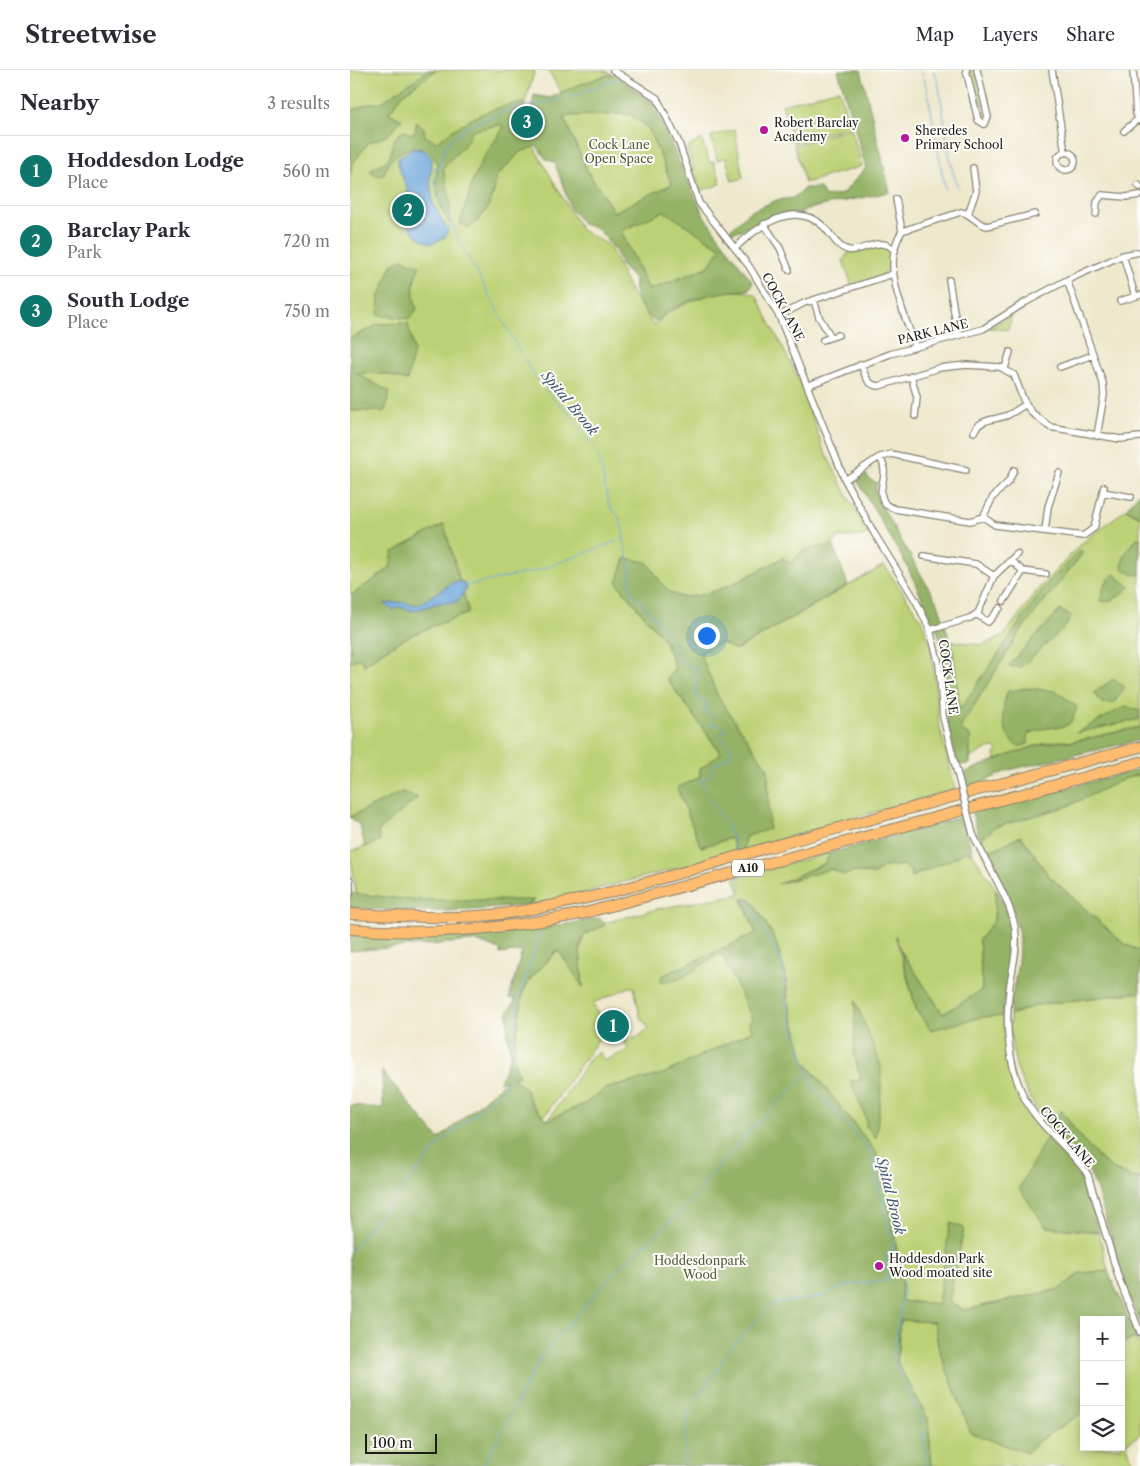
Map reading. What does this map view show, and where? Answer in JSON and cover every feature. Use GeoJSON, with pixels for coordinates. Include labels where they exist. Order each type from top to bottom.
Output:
{"type":"FeatureCollection","features":[{"type":"Feature","properties":{"kind":"highway","name":"A10"},"geometry":{"type":"LineString","coordinates":[[350,914],[419,917],[472,916],[513,912],[566,902],[1140,747]]}},
{"type":"Feature","properties":{"kind":"highway","name":"A10"},"geometry":{"type":"LineString","coordinates":[[350,929],[392,932],[442,932],[495,928],[576,914],[1140,762]]}},
{"type":"Feature","properties":{"kind":"street","name":"COCK LANE"},"geometry":{"type":"LineString","coordinates":[[613,70],[657,98],[678,143],[699,203],[750,266],[779,316],[845,480],[874,534],[916,601],[930,630],[938,659],[943,718],[973,834],[1009,904],[1016,929],[1016,947],[1008,1002],[1008,1036],[1012,1065],[1021,1092],[1041,1125],[1080,1162],[1088,1175],[1119,1279],[1140,1332]]}},
{"type":"Feature","properties":{"kind":"street"},"geometry":{"type":"LineString","coordinates":[[966,70],[978,120],[984,124],[988,117],[977,70]]}},
{"type":"Feature","properties":{"kind":"street"},"geometry":{"type":"LineString","coordinates":[[1052,70],[1065,153]]}},
{"type":"Feature","properties":{"kind":"street"},"geometry":{"type":"LineString","coordinates":[[1124,131],[1139,120],[1133,70]]}},
{"type":"Feature","properties":{"kind":"street"},"geometry":{"type":"LineString","coordinates":[[968,214],[976,191],[973,168]]}},
{"type":"Feature","properties":{"kind":"street"},"geometry":{"type":"LineString","coordinates":[[1096,214],[1097,202],[1102,195],[1126,197],[1140,195]]}},
{"type":"Feature","properties":{"kind":"street"},"geometry":{"type":"LineString","coordinates":[[896,199],[902,232],[895,251],[893,274],[915,346]]}},
{"type":"Feature","properties":{"kind":"street"},"geometry":{"type":"LineString","coordinates":[[902,232],[961,212],[968,214],[987,226],[1035,214]]}},
{"type":"Feature","properties":{"kind":"street"},"geometry":{"type":"LineString","coordinates":[[735,248],[764,224],[779,217],[793,215],[816,221],[845,249],[854,250],[874,244],[890,247],[895,251]]}},
{"type":"Feature","properties":{"kind":"street"},"geometry":{"type":"LineString","coordinates":[[764,224],[780,248],[789,270]]}},
{"type":"Feature","properties":{"kind":"street","name":"PARK LANE"},"geometry":{"type":"LineString","coordinates":[[808,385],[915,346],[983,329],[1026,302],[1067,280],[1123,256],[1140,252]]}},
{"type":"Feature","properties":{"kind":"street"},"geometry":{"type":"LineString","coordinates":[[1120,301],[1138,296],[1123,256]]}},
{"type":"Feature","properties":{"kind":"street"},"geometry":{"type":"LineString","coordinates":[[779,316],[814,300],[893,274]]}},
{"type":"Feature","properties":{"kind":"street"},"geometry":{"type":"LineString","coordinates":[[949,280],[958,336]]}},
{"type":"Feature","properties":{"kind":"street"},"geometry":{"type":"LineString","coordinates":[[1067,280],[1104,390],[1096,436]]}},
{"type":"Feature","properties":{"kind":"street"},"geometry":{"type":"LineString","coordinates":[[814,300],[819,316],[831,337]]}},
{"type":"Feature","properties":{"kind":"street"},"geometry":{"type":"LineString","coordinates":[[823,340],[838,335]]}},
{"type":"Feature","properties":{"kind":"street"},"geometry":{"type":"LineString","coordinates":[[1005,368],[1010,352]]}},
{"type":"Feature","properties":{"kind":"street"},"geometry":{"type":"LineString","coordinates":[[1060,366],[1093,355]]}},
{"type":"Feature","properties":{"kind":"street"},"geometry":{"type":"LineString","coordinates":[[862,364],[867,380],[875,386],[939,368],[967,365],[1005,368],[1014,374],[1026,404],[1036,417],[1050,427],[1096,436],[1126,439],[1140,437]]}},
{"type":"Feature","properties":{"kind":"street"},"geometry":{"type":"LineString","coordinates":[[911,376],[917,397],[915,416]]}},
{"type":"Feature","properties":{"kind":"street"},"geometry":{"type":"LineString","coordinates":[[974,432],[978,425],[1009,414],[1026,404]]}},
{"type":"Feature","properties":{"kind":"street"},"geometry":{"type":"LineString","coordinates":[[845,480],[880,457],[896,455],[966,470]]}},
{"type":"Feature","properties":{"kind":"street"},"geometry":{"type":"LineString","coordinates":[[880,457],[886,473],[881,488],[882,496],[890,508],[970,521],[984,517],[993,497],[1009,481],[1014,470]]}},
{"type":"Feature","properties":{"kind":"street"},"geometry":{"type":"LineString","coordinates":[[1045,531],[1048,507],[1059,474]]}},
{"type":"Feature","properties":{"kind":"street"},"geometry":{"type":"LineString","coordinates":[[984,517],[995,525],[1079,536],[1090,533],[1095,524],[1104,490],[1131,497]]}},
{"type":"Feature","properties":{"kind":"street"},"geometry":{"type":"LineString","coordinates":[[930,630],[976,614],[981,609],[994,576],[1017,554]]}},
{"type":"Feature","properties":{"kind":"street"},"geometry":{"type":"LineString","coordinates":[[924,556],[976,564],[994,576]]}},
{"type":"Feature","properties":{"kind":"street"},"geometry":{"type":"LineString","coordinates":[[1011,561],[1023,571],[1046,574]]}},
{"type":"Feature","properties":{"kind":"street"},"geometry":{"type":"LineString","coordinates":[[1004,601],[1023,571]]}},
{"type":"Feature","properties":{"kind":"street"},"geometry":{"type":"LineString","coordinates":[[976,614],[990,625],[1000,608]]}},
{"type":"Feature","properties":{"kind":"street"},"geometry":{"type":"LineString","coordinates":[[350,880],[350,891]]}},
{"type":"Feature","properties":{"kind":"green space"},"geometry":{"type":"Polygon","coordinates":[[[350,70],[535,70],[523,109],[489,158],[463,225],[469,228],[480,218],[494,192],[496,177],[520,152],[534,147],[581,230],[609,245],[630,290],[654,326],[668,313],[699,298],[734,291],[756,295],[800,382],[823,448],[868,535],[838,538],[833,545],[802,551],[790,563],[783,558],[744,579],[696,596],[682,597],[671,593],[661,583],[647,562],[617,583],[665,641],[675,668],[667,679],[721,754],[700,769],[700,777],[678,788],[701,847],[732,838],[736,853],[547,902],[527,905],[533,901],[411,900],[356,894],[350,852],[380,841],[378,831],[417,798],[402,792],[350,817],[350,662],[361,658],[365,665],[402,640],[469,613],[390,568],[352,595],[350,593],[350,411],[384,411],[354,373],[386,374],[407,381],[379,324],[350,339],[350,70]]]}},
{"type":"Feature","properties":{"kind":"green space"},"geometry":{"type":"Polygon","coordinates":[[[429,70],[436,70],[403,94],[389,113],[402,120],[387,136],[368,143],[354,162],[350,174],[350,111],[370,103],[380,103],[429,70]]]}},
{"type":"Feature","properties":{"kind":"green space"},"geometry":{"type":"Polygon","coordinates":[[[548,70],[603,70],[615,75],[607,75],[561,92],[548,70]]]}},
{"type":"Feature","properties":{"kind":"green space"},"geometry":{"type":"Polygon","coordinates":[[[838,70],[861,70],[890,192],[820,206],[724,235],[749,212],[777,200],[793,198],[805,188],[820,188],[825,197],[842,194],[866,168],[838,70]]]}},
{"type":"Feature","properties":{"kind":"green space"},"geometry":{"type":"Polygon","coordinates":[[[968,70],[975,70],[986,119],[980,121],[968,70]]]}},
{"type":"Feature","properties":{"kind":"green space"},"geometry":{"type":"Polygon","coordinates":[[[607,75],[615,75],[652,102],[704,216],[753,283],[748,290],[717,293],[698,298],[670,310],[655,322],[639,303],[635,291],[635,280],[623,268],[614,248],[598,229],[583,224],[571,209],[555,163],[546,159],[537,146],[520,152],[496,177],[491,199],[480,219],[468,227],[460,224],[472,183],[482,160],[504,127],[499,125],[470,131],[464,146],[443,168],[450,199],[450,224],[440,203],[436,186],[438,164],[427,148],[405,150],[394,156],[384,175],[377,176],[370,171],[389,157],[396,137],[405,131],[410,134],[415,132],[416,122],[424,128],[425,136],[437,142],[467,121],[489,111],[513,104],[525,103],[523,112],[515,117],[518,124],[525,127],[530,121],[534,95],[550,98],[575,86],[607,75]],[[630,114],[567,116],[564,118],[588,172],[614,212],[672,184],[648,128],[630,114]],[[664,211],[621,231],[649,290],[708,267],[721,248],[664,211]]]}},
{"type":"Feature","properties":{"kind":"green space"},"geometry":{"type":"Polygon","coordinates":[[[839,89],[850,126],[793,143],[782,105],[839,89]]]}},
{"type":"Feature","properties":{"kind":"green space","name":"Cock Lane Open Space"},"geometry":{"type":"Polygon","coordinates":[[[630,114],[648,128],[672,184],[614,212],[588,172],[564,118],[567,116],[630,114]]]}},
{"type":"Feature","properties":{"kind":"green space"},"geometry":{"type":"Polygon","coordinates":[[[851,128],[862,166],[805,183],[794,145],[851,128]]]}},
{"type":"Feature","properties":{"kind":"green space"},"geometry":{"type":"Polygon","coordinates":[[[735,130],[743,178],[732,181],[726,158],[717,160],[711,136],[735,130]]]}},
{"type":"Feature","properties":{"kind":"green space"},"geometry":{"type":"Polygon","coordinates":[[[701,139],[710,163],[714,161],[721,184],[700,191],[687,148],[701,139]]]}},
{"type":"Feature","properties":{"kind":"green space"},"geometry":{"type":"Polygon","coordinates":[[[664,210],[721,248],[708,267],[649,291],[621,231],[664,210]]]}},
{"type":"Feature","properties":{"kind":"green space"},"geometry":{"type":"Polygon","coordinates":[[[872,247],[889,249],[892,252],[888,268],[880,277],[852,286],[843,260],[848,253],[872,247]]]}},
{"type":"Feature","properties":{"kind":"green space"},"geometry":{"type":"Polygon","coordinates":[[[402,259],[420,266],[415,277],[414,287],[417,309],[410,319],[378,315],[379,298],[392,265],[402,259]]]}},
{"type":"Feature","properties":{"kind":"green space"},"geometry":{"type":"Polygon","coordinates":[[[1012,315],[1008,330],[989,328],[1012,315]]]}},
{"type":"Feature","properties":{"kind":"green space"},"geometry":{"type":"Polygon","coordinates":[[[408,323],[414,351],[407,381],[386,374],[356,373],[390,392],[385,411],[350,411],[350,339],[379,324],[408,323]]]}},
{"type":"Feature","properties":{"kind":"green space"},"geometry":{"type":"Polygon","coordinates":[[[866,474],[870,480],[878,483],[875,489],[878,500],[939,606],[953,650],[960,709],[1045,586],[1081,550],[1082,554],[1022,629],[961,726],[962,731],[970,736],[970,764],[958,765],[947,723],[944,660],[939,635],[907,566],[857,480],[866,474]]]}},
{"type":"Feature","properties":{"kind":"green space"},"geometry":{"type":"Polygon","coordinates":[[[1140,492],[1140,517],[1126,509],[1140,492]]]}},
{"type":"Feature","properties":{"kind":"green space"},"geometry":{"type":"Polygon","coordinates":[[[1126,509],[1140,517],[1140,727],[1071,742],[1062,741],[1043,744],[996,761],[995,754],[998,751],[995,748],[986,749],[970,758],[970,737],[962,731],[961,726],[1022,629],[1082,554],[1081,551],[960,710],[950,641],[982,645],[1004,635],[1040,587],[1082,543],[1126,509]]]}},
{"type":"Feature","properties":{"kind":"green space"},"geometry":{"type":"Polygon","coordinates":[[[444,524],[469,613],[402,640],[364,665],[361,658],[350,662],[352,595],[390,568],[393,552],[444,524]]]}},
{"type":"Feature","properties":{"kind":"green space"},"geometry":{"type":"Polygon","coordinates":[[[1137,538],[1140,538],[1140,575],[1132,574],[1122,568],[1124,555],[1137,538]]]}},
{"type":"Feature","properties":{"kind":"green space"},"geometry":{"type":"Polygon","coordinates":[[[833,545],[848,585],[735,650],[721,642],[700,653],[718,697],[768,769],[769,829],[745,837],[743,850],[736,853],[731,838],[701,847],[677,788],[700,777],[700,769],[721,753],[667,679],[675,668],[665,641],[617,583],[625,558],[647,562],[661,583],[671,593],[682,597],[711,592],[744,579],[783,558],[790,563],[802,551],[833,545]]]}},
{"type":"Feature","properties":{"kind":"green space"},"geometry":{"type":"Polygon","coordinates":[[[884,565],[923,622],[931,647],[939,724],[955,789],[743,850],[745,837],[768,769],[718,697],[700,653],[721,642],[736,650],[884,565]]]}},
{"type":"Feature","properties":{"kind":"green space"},"geometry":{"type":"Polygon","coordinates":[[[1114,574],[1130,587],[1113,600],[1100,601],[1105,583],[1114,574]]]}},
{"type":"Feature","properties":{"kind":"green space"},"geometry":{"type":"Polygon","coordinates":[[[1060,610],[1071,616],[1066,626],[1021,667],[1008,666],[1060,610]]]}},
{"type":"Feature","properties":{"kind":"green space"},"geometry":{"type":"Polygon","coordinates":[[[1113,679],[1125,687],[1114,703],[1102,703],[1094,693],[1113,679]]]}},
{"type":"Feature","properties":{"kind":"green space"},"geometry":{"type":"Polygon","coordinates":[[[1026,688],[1056,691],[1077,707],[1070,723],[1028,734],[1028,744],[1018,747],[1012,742],[1005,729],[1003,714],[1005,698],[1008,691],[1026,688]]]}},
{"type":"Feature","properties":{"kind":"green space"},"geometry":{"type":"Polygon","coordinates":[[[1126,706],[1140,711],[1140,719],[1076,733],[1126,706]]]}},
{"type":"Feature","properties":{"kind":"green space"},"geometry":{"type":"Polygon","coordinates":[[[1140,727],[1140,740],[1009,770],[966,790],[962,774],[1016,752],[1048,743],[1071,742],[1140,727]]]}},
{"type":"Feature","properties":{"kind":"green space"},"geometry":{"type":"Polygon","coordinates":[[[1140,769],[1140,774],[1124,779],[1068,806],[995,827],[980,840],[972,813],[1140,769]]]}},
{"type":"Feature","properties":{"kind":"green space"},"geometry":{"type":"Polygon","coordinates":[[[1140,774],[1140,951],[1123,943],[1049,876],[1021,836],[984,854],[980,840],[995,827],[1068,806],[1124,779],[1140,774]]]}},
{"type":"Feature","properties":{"kind":"green space"},"geometry":{"type":"Polygon","coordinates":[[[402,792],[418,798],[378,831],[380,841],[365,847],[360,826],[350,817],[402,792]]]}},
{"type":"Feature","properties":{"kind":"green space"},"geometry":{"type":"Polygon","coordinates":[[[961,817],[973,854],[965,851],[961,855],[911,877],[910,870],[904,865],[883,867],[875,874],[853,872],[844,875],[831,869],[778,884],[825,863],[830,853],[961,817]]]}},
{"type":"Feature","properties":{"kind":"green space"},"geometry":{"type":"Polygon","coordinates":[[[1021,836],[1049,876],[1123,943],[1140,951],[1140,992],[1037,1005],[1010,1015],[1019,955],[1018,933],[1013,910],[1008,898],[984,854],[1021,836]]]}},
{"type":"Feature","properties":{"kind":"green space"},"geometry":{"type":"Polygon","coordinates":[[[965,851],[973,854],[996,889],[994,920],[979,940],[982,990],[943,1014],[901,951],[895,935],[917,1012],[932,1029],[982,1017],[1002,1016],[1010,1064],[1020,1096],[1036,1124],[1047,1137],[1020,1188],[1046,1227],[1099,1232],[1108,1271],[1080,1273],[1060,1289],[964,1310],[949,1301],[964,1228],[951,1223],[938,1304],[901,1301],[902,1282],[890,1209],[876,1152],[805,1062],[788,999],[785,972],[774,937],[751,899],[742,900],[756,933],[721,950],[752,1019],[752,1031],[663,1074],[605,1089],[586,1103],[548,1120],[591,1057],[600,1052],[604,1061],[626,1051],[628,1046],[623,1043],[634,1037],[635,1039],[649,1028],[640,1017],[634,987],[630,987],[593,1003],[602,1023],[599,1029],[602,1034],[544,1117],[513,1078],[519,1076],[513,1059],[523,992],[531,978],[559,950],[583,986],[580,949],[584,935],[605,925],[604,923],[657,909],[740,894],[734,878],[830,853],[825,863],[783,882],[831,869],[844,875],[853,872],[874,874],[883,867],[904,865],[910,870],[912,877],[965,851]]]}},
{"type":"Feature","properties":{"kind":"green space"},"geometry":{"type":"Polygon","coordinates":[[[996,889],[1005,906],[1010,922],[1013,951],[1002,1016],[983,1017],[931,1030],[916,1009],[901,951],[943,1014],[982,990],[979,940],[994,920],[996,889]]]}},
{"type":"Feature","properties":{"kind":"green space"},"geometry":{"type":"Polygon","coordinates":[[[350,893],[411,900],[534,900],[527,905],[482,909],[395,911],[350,907],[350,893]]]}},
{"type":"Feature","properties":{"kind":"green space","name":"Hoddesdonpark Wood"},"geometry":{"type":"Polygon","coordinates":[[[742,899],[751,899],[774,937],[785,972],[788,999],[805,1062],[876,1152],[890,1209],[902,1282],[901,1301],[938,1304],[950,1223],[964,1228],[949,1302],[964,1310],[1060,1289],[1080,1273],[1108,1271],[1137,1338],[1125,1343],[1125,1316],[1080,1316],[1080,1415],[1040,1440],[1027,1453],[971,1433],[939,1350],[934,1322],[900,1320],[897,1362],[928,1419],[932,1466],[350,1466],[350,1105],[383,1108],[382,1071],[439,1139],[507,1080],[500,1082],[511,1053],[507,1035],[508,1012],[515,998],[509,998],[522,951],[500,954],[500,950],[476,941],[350,951],[350,934],[475,934],[538,928],[600,918],[605,925],[584,935],[580,949],[583,987],[558,950],[531,978],[523,992],[513,1059],[519,1076],[513,1078],[525,1088],[532,1106],[548,1120],[586,1103],[605,1089],[663,1074],[752,1031],[749,1022],[752,1019],[722,954],[676,980],[660,982],[662,976],[756,933],[742,899]]]}},
{"type":"Feature","properties":{"kind":"green space"},"geometry":{"type":"Polygon","coordinates":[[[1140,992],[1140,1178],[1128,1176],[1105,1163],[1094,1153],[1061,1110],[1051,1128],[1032,1101],[1020,1076],[1012,1048],[1010,1015],[1037,1005],[1140,992]]]}},
{"type":"Feature","properties":{"kind":"green space"},"geometry":{"type":"Polygon","coordinates":[[[855,1000],[881,1065],[881,1091],[876,1138],[866,1126],[863,1110],[850,1081],[861,1080],[854,1054],[855,1000]]]}},
{"type":"Feature","properties":{"kind":"green space"},"geometry":{"type":"Polygon","coordinates":[[[1061,1110],[1085,1142],[1104,1163],[1127,1176],[1140,1178],[1140,1322],[1128,1294],[1097,1190],[1089,1171],[1082,1160],[1068,1148],[1051,1128],[1061,1110]]]}},
{"type":"Feature","properties":{"kind":"green space"},"geometry":{"type":"Polygon","coordinates":[[[1047,1137],[1082,1172],[1099,1232],[1046,1227],[1019,1188],[1047,1137]]]}},
{"type":"Feature","properties":{"kind":"green space"},"geometry":{"type":"Polygon","coordinates":[[[900,1320],[934,1322],[939,1350],[1027,1453],[1040,1440],[1080,1415],[1080,1451],[1125,1451],[1125,1343],[1137,1338],[1140,1346],[1140,1435],[1126,1443],[1134,1466],[932,1466],[928,1419],[897,1362],[900,1320]]]}},
{"type":"Feature","properties":{"kind":"water"},"geometry":{"type":"Polygon","coordinates":[[[414,148],[426,151],[432,159],[430,179],[433,203],[448,231],[445,237],[431,244],[416,235],[409,226],[405,215],[408,192],[398,164],[398,158],[414,148]]]}},
{"type":"Feature","properties":{"kind":"water"},"geometry":{"type":"Polygon","coordinates":[[[454,582],[464,582],[466,590],[457,602],[438,603],[415,611],[399,607],[393,610],[384,604],[401,602],[418,605],[454,582]]]}},
{"type":"Feature","properties":{"kind":"waterway"},"geometry":{"type":"LineString","coordinates":[[921,70],[927,88],[945,189]]}},
{"type":"Feature","properties":{"kind":"waterway"},"geometry":{"type":"LineString","coordinates":[[933,70],[938,80],[951,165],[958,188]]}},
{"type":"Feature","properties":{"kind":"waterway","name":"Spital Brook"},"geometry":{"type":"LineString","coordinates":[[569,98],[616,79]]}},
{"type":"Feature","properties":{"kind":"waterway","name":"Spital Brook"},"geometry":{"type":"LineString","coordinates":[[564,99],[512,109],[467,127],[446,144],[434,182],[461,244],[520,352],[534,375],[552,398],[567,410],[598,453],[609,505],[620,519],[629,563],[631,591],[669,634],[680,662],[697,668],[696,696],[707,703],[703,711],[715,715],[711,726],[719,724],[726,730],[719,736],[731,748],[729,756],[713,766],[711,775],[701,780],[708,797],[727,824],[737,851]]}},
{"type":"Feature","properties":{"kind":"waterway","name":"Spital Brook"},"geometry":{"type":"LineString","coordinates":[[431,168],[438,168]]}},
{"type":"Feature","properties":{"kind":"waterway","name":"Spital Brook"},"geometry":{"type":"LineString","coordinates":[[447,227],[452,227]]}},
{"type":"Feature","properties":{"kind":"waterway"},"geometry":{"type":"LineString","coordinates":[[465,586],[536,571],[623,539]]}},
{"type":"Feature","properties":{"kind":"waterway","name":"Spital Brook"},"geometry":{"type":"LineString","coordinates":[[739,876],[741,889]]}},
{"type":"Feature","properties":{"kind":"waterway","name":"Spital Brook"},"geometry":{"type":"LineString","coordinates":[[745,898],[783,964],[786,1002],[813,1087],[870,1151],[904,1287],[893,1358],[922,1421],[928,1466]]}},
{"type":"Feature","properties":{"kind":"waterway"},"geometry":{"type":"LineString","coordinates":[[350,1251],[442,1141],[501,1092],[512,1075],[512,1043],[521,991],[540,934]]}},
{"type":"Feature","properties":{"kind":"waterway"},"geometry":{"type":"LineString","coordinates":[[483,1466],[542,1355],[611,1276],[682,1211],[747,1133],[806,1075]]}},
{"type":"Feature","properties":{"kind":"waterway"},"geometry":{"type":"LineString","coordinates":[[684,1466],[688,1412],[735,1343],[772,1304],[821,1297],[845,1286],[889,1280],[885,1255],[892,1247]]}},
{"type":"Feature","properties":{"kind":"place","name":"South Lodge"},"geometry":{"type":"Point","coordinates":[527,122]}},
{"type":"Feature","properties":{"kind":"place","name":"Robert Barclay Academy"},"geometry":{"type":"Point","coordinates":[764,130]}},
{"type":"Feature","properties":{"kind":"place","name":"Sheredes Primary School"},"geometry":{"type":"Point","coordinates":[905,138]}},
{"type":"Feature","properties":{"kind":"place","name":"Barclay Park"},"geometry":{"type":"Point","coordinates":[408,210]}},
{"type":"Feature","properties":{"kind":"place","name":"Hoddesdon Lodge"},"geometry":{"type":"Point","coordinates":[613,1026]}},
{"type":"Feature","properties":{"kind":"place","name":"Hoddesdon Park Wood moated site"},"geometry":{"type":"Point","coordinates":[879,1266]}}]}
